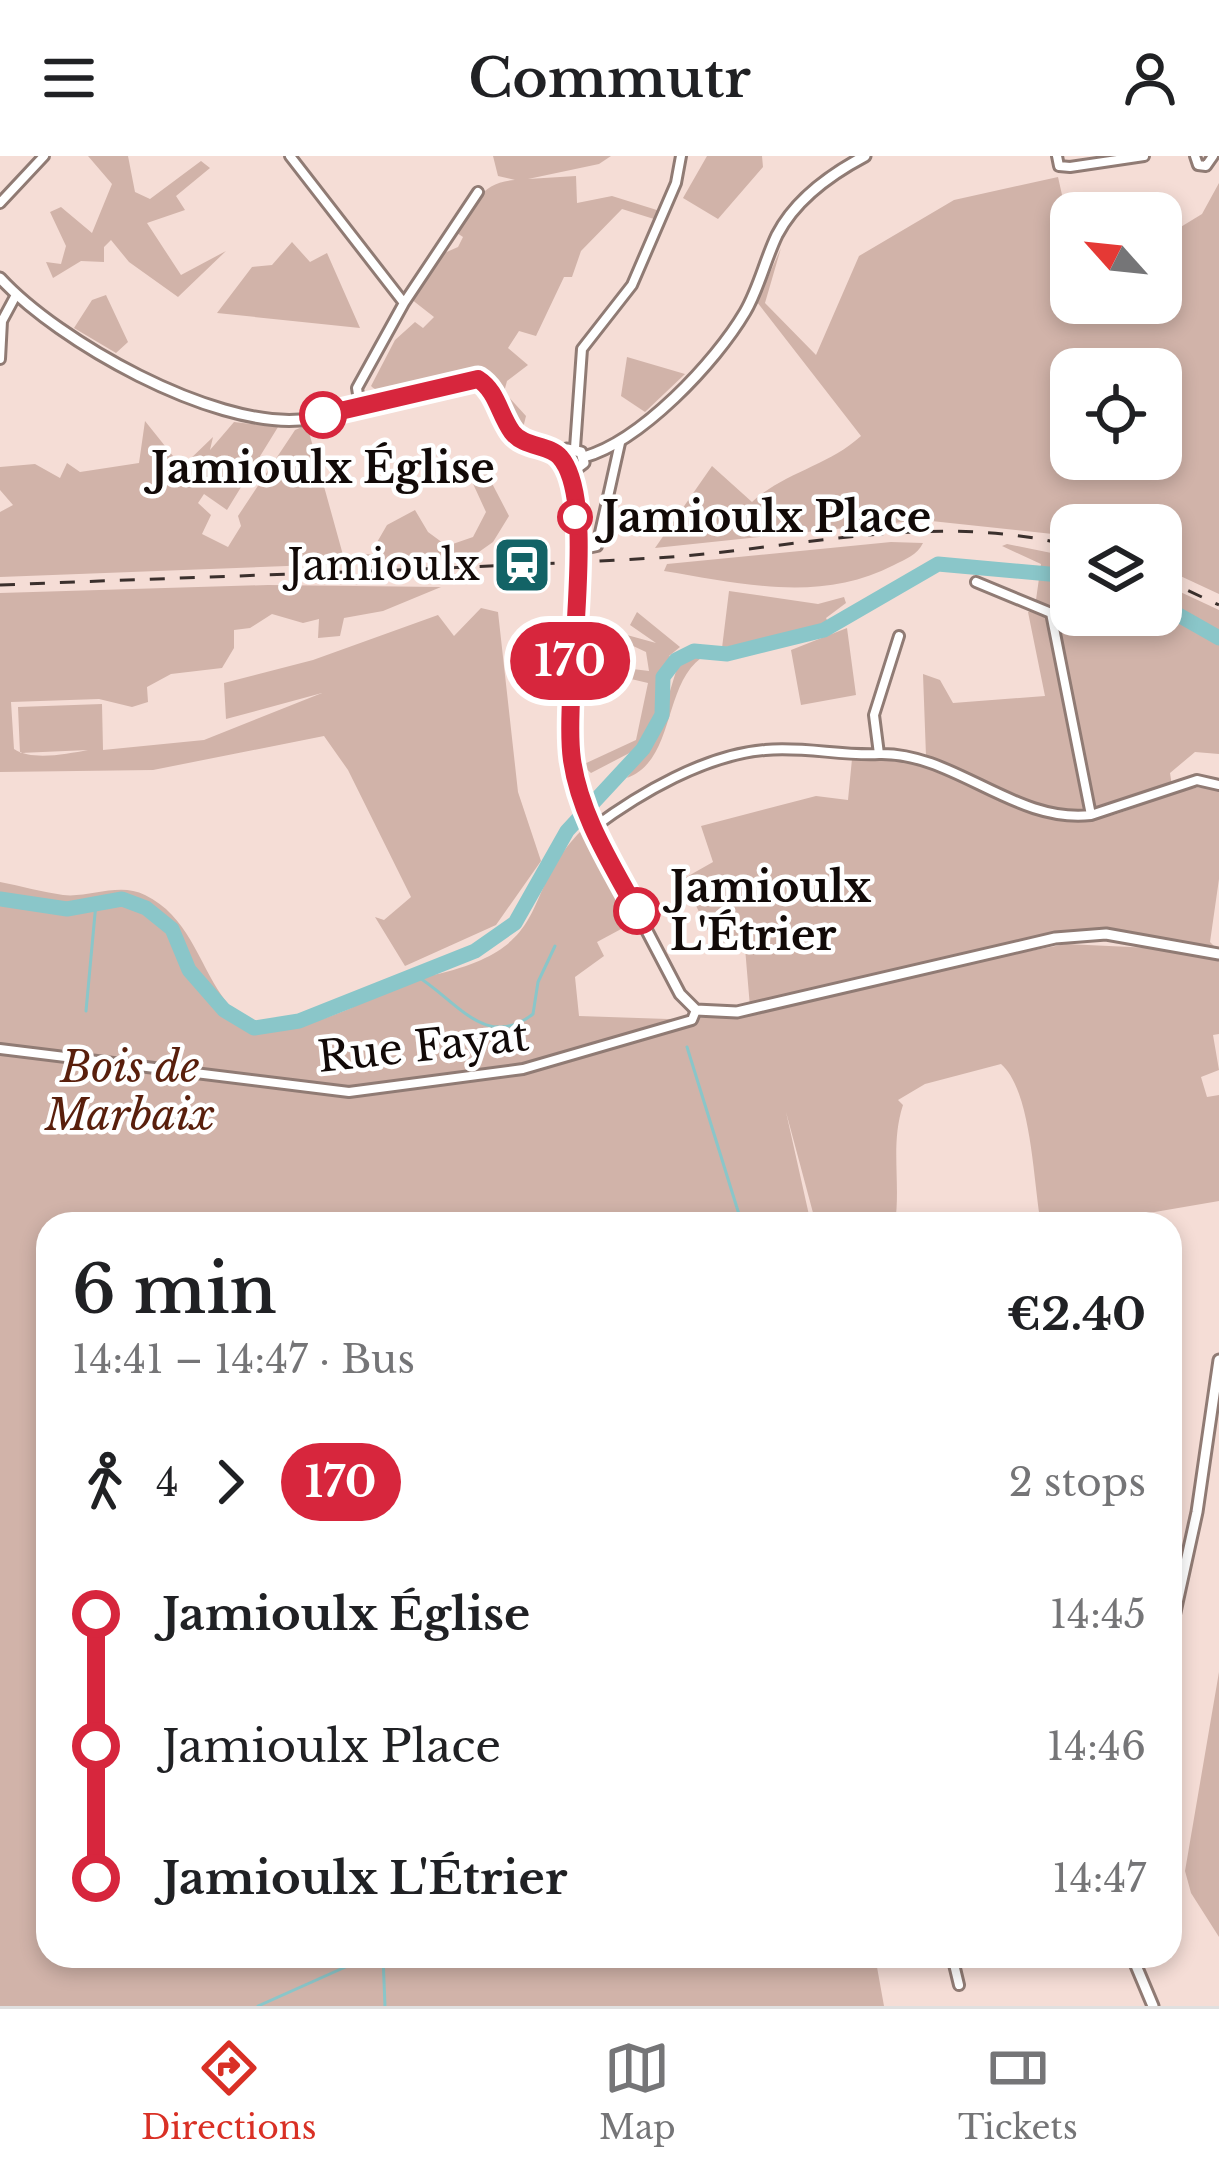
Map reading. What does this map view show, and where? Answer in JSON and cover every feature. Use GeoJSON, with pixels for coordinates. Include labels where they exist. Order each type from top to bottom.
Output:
{"type":"FeatureCollection","features":[{"type":"Feature","properties":{"kind":"street"},"geometry":{"type":"LineString","coordinates":[[0,203],[44,156]]}},
{"type":"Feature","properties":{"kind":"street"},"geometry":{"type":"LineString","coordinates":[[290,156],[404,303]]}},
{"type":"Feature","properties":{"kind":"street"},"geometry":{"type":"LineString","coordinates":[[584,457],[575,448],[581,349],[632,286],[676,183],[681,156]]}},
{"type":"Feature","properties":{"kind":"street"},"geometry":{"type":"LineString","coordinates":[[584,457],[620,443],[727,341],[749,306],[778,232],[806,196],[865,156]]}},
{"type":"Feature","properties":{"kind":"street"},"geometry":{"type":"LineString","coordinates":[[1057,156],[1059,166],[1070,167],[1144,156]]}},
{"type":"Feature","properties":{"kind":"street"},"geometry":{"type":"LineString","coordinates":[[1195,156],[1198,165],[1206,166],[1213,156]]}},
{"type":"Feature","properties":{"kind":"street"},"geometry":{"type":"LineString","coordinates":[[360,407],[357,388],[404,303],[478,192]]}},
{"type":"Feature","properties":{"kind":"street"},"geometry":{"type":"LineString","coordinates":[[0,278],[16,295],[107,356],[205,407],[297,421],[478,379],[525,443],[561,458],[572,472],[578,550],[568,689],[572,764],[592,826],[680,994],[696,1010],[737,1012],[1055,938],[1106,934],[1217,952]]}},
{"type":"Feature","properties":{"kind":"street"},"geometry":{"type":"LineString","coordinates":[[0,359],[2,321],[16,295]]}},
{"type":"Feature","properties":{"kind":"street"},"geometry":{"type":"LineString","coordinates":[[578,550],[597,546],[620,443]]}},
{"type":"Feature","properties":{"kind":"street"},"geometry":{"type":"LineString","coordinates":[[561,458],[575,448]]}},
{"type":"Feature","properties":{"kind":"street"},"geometry":{"type":"LineString","coordinates":[[572,472],[581,468],[584,457]]}},
{"type":"Feature","properties":{"kind":"street"},"geometry":{"type":"LineString","coordinates":[[976,582],[1051,613],[1091,815]]}},
{"type":"Feature","properties":{"kind":"street"},"geometry":{"type":"LineString","coordinates":[[879,754],[874,715],[898,636]]}},
{"type":"Feature","properties":{"kind":"street"},"geometry":{"type":"LineString","coordinates":[[592,826],[627,803],[733,756],[778,749],[915,755],[990,790],[1064,813],[1091,815],[1197,780],[1219,785]]}},
{"type":"Feature","properties":{"kind":"street","name":"Rue Fayat"},"geometry":{"type":"LineString","coordinates":[[0,1049],[314,1091],[372,1090],[557,1061],[692,1020],[696,1010]]}},
{"type":"Feature","properties":{"kind":"street"},"geometry":{"type":"LineString","coordinates":[[1182,1559],[1219,1360]]}},
{"type":"Feature","properties":{"kind":"street"},"geometry":{"type":"LineString","coordinates":[[955,1968],[959,1985]]}},
{"type":"Feature","properties":{"kind":"street"},"geometry":{"type":"LineString","coordinates":[[1137,1968],[1154,2006]]}},
{"type":"Feature","properties":{"kind":"green space"},"geometry":{"type":"Polygon","coordinates":[[[88,156],[128,156],[135,192],[150,199],[201,161],[210,168],[176,196],[185,210],[147,223],[181,275],[226,251],[178,297],[129,262],[111,240],[104,247],[104,262],[81,261],[53,278],[46,262],[61,264],[66,246],[50,212],[61,207],[92,233],[112,184],[88,156]]]}},
{"type":"Feature","properties":{"kind":"green space"},"geometry":{"type":"Polygon","coordinates":[[[493,156],[611,156],[599,164],[528,179],[576,176],[577,203],[612,196],[660,211],[654,219],[622,209],[581,251],[572,277],[564,277],[536,336],[519,331],[508,348],[528,365],[507,381],[504,392],[526,416],[523,428],[482,374],[458,373],[396,392],[371,386],[395,340],[415,322],[423,328],[434,317],[411,299],[442,254],[458,247],[463,237],[457,233],[473,204],[494,185],[515,180],[498,176],[493,156]]]}},
{"type":"Feature","properties":{"kind":"green space"},"geometry":{"type":"Polygon","coordinates":[[[707,156],[762,156],[763,167],[718,219],[683,198],[707,156]]]}},
{"type":"Feature","properties":{"kind":"green space"},"geometry":{"type":"Polygon","coordinates":[[[1058,177],[1061,192],[1050,192],[1050,324],[1182,324],[1182,226],[1202,214],[1219,183],[1219,594],[1182,577],[1182,504],[1050,504],[1050,534],[922,520],[655,548],[712,466],[752,502],[861,436],[757,302],[781,248],[765,303],[816,355],[859,256],[954,200],[1058,177]]]}},
{"type":"Feature","properties":{"kind":"green space"},"geometry":{"type":"Polygon","coordinates":[[[292,242],[310,262],[327,253],[360,328],[217,313],[252,267],[272,265],[292,242]]]}},
{"type":"Feature","properties":{"kind":"green space"},"geometry":{"type":"Polygon","coordinates":[[[106,295],[128,342],[116,353],[74,328],[92,300],[106,295]]]}},
{"type":"Feature","properties":{"kind":"green space"},"geometry":{"type":"Polygon","coordinates":[[[627,357],[685,374],[645,412],[621,396],[627,357]]]}},
{"type":"Feature","properties":{"kind":"green space"},"geometry":{"type":"Polygon","coordinates":[[[145,421],[173,456],[186,463],[213,437],[210,450],[234,422],[278,427],[227,510],[204,494],[198,503],[211,515],[202,534],[228,547],[241,526],[238,516],[295,430],[307,425],[343,555],[378,554],[376,544],[387,525],[415,510],[428,532],[447,546],[473,537],[486,512],[469,475],[484,468],[509,516],[493,542],[469,559],[0,577],[0,512],[13,505],[0,490],[0,467],[35,464],[60,478],[67,463],[80,472],[139,463],[145,421]]]}},
{"type":"Feature","properties":{"kind":"green space"},"geometry":{"type":"Polygon","coordinates":[[[891,542],[923,543],[894,565],[838,584],[781,587],[664,571],[667,564],[891,542]]]}},
{"type":"Feature","properties":{"kind":"green space"},"geometry":{"type":"Polygon","coordinates":[[[1002,546],[1050,553],[1050,610],[1036,600],[1041,564],[1002,546]]]}},
{"type":"Feature","properties":{"kind":"green space"},"geometry":{"type":"Polygon","coordinates":[[[268,585],[441,587],[383,611],[344,618],[340,636],[318,638],[319,619],[303,623],[272,614],[250,628],[234,630],[234,648],[222,668],[171,674],[147,687],[148,702],[132,707],[99,699],[11,702],[14,749],[20,752],[18,707],[102,704],[103,750],[204,740],[322,693],[226,719],[224,683],[313,660],[438,615],[454,636],[481,608],[498,612],[518,792],[541,861],[496,925],[405,966],[375,917],[384,920],[411,897],[348,770],[324,736],[153,770],[0,772],[0,593],[268,585]],[[88,750],[22,753],[50,756],[88,750]]]}},
{"type":"Feature","properties":{"kind":"green space"},"geometry":{"type":"Polygon","coordinates":[[[729,591],[818,604],[844,597],[846,603],[826,618],[829,624],[722,648],[729,591]]]}},
{"type":"Feature","properties":{"kind":"green space"},"geometry":{"type":"Polygon","coordinates":[[[1182,593],[1219,610],[1219,754],[1195,752],[1170,773],[1172,786],[1096,808],[1057,636],[1182,636],[1182,593]]]}},
{"type":"Feature","properties":{"kind":"green space"},"geometry":{"type":"Polygon","coordinates":[[[1036,609],[1050,619],[1087,810],[1024,801],[926,756],[923,674],[940,680],[953,703],[1045,696],[1028,612],[1036,609]]]}},
{"type":"Feature","properties":{"kind":"green space"},"geometry":{"type":"Polygon","coordinates":[[[637,612],[680,647],[669,656],[678,661],[641,747],[591,773],[582,765],[636,740],[648,683],[597,671],[592,664],[649,671],[646,652],[616,638],[616,632],[656,643],[630,625],[637,612]]]}},
{"type":"Feature","properties":{"kind":"green space"},"geometry":{"type":"Polygon","coordinates":[[[847,628],[856,695],[801,705],[791,650],[847,628]]]}},
{"type":"Feature","properties":{"kind":"green space"},"geometry":{"type":"Polygon","coordinates":[[[697,654],[701,658],[680,686],[653,756],[627,778],[656,737],[677,668],[697,654]]]}},
{"type":"Feature","properties":{"kind":"green space","name":"Bois de Marbaix"},"geometry":{"type":"Polygon","coordinates":[[[852,759],[916,759],[1034,808],[1082,819],[1117,814],[1184,790],[1219,788],[1219,879],[1210,942],[1214,946],[1094,934],[976,954],[973,962],[1066,944],[1152,948],[1219,961],[1219,1034],[1213,1035],[1219,1070],[1201,1077],[1207,1097],[1219,1095],[1219,1201],[1155,1212],[1039,1212],[1025,1115],[1001,1064],[925,1084],[898,1100],[903,1105],[897,1135],[896,1212],[813,1212],[786,1112],[808,1212],[36,1212],[36,1968],[877,1968],[884,2006],[0,2006],[0,882],[63,895],[125,890],[145,895],[182,927],[222,996],[243,1017],[270,1026],[300,1024],[364,1002],[444,956],[433,975],[501,949],[519,933],[564,850],[586,826],[636,921],[597,942],[604,956],[575,977],[579,1016],[756,1015],[828,994],[750,1007],[744,936],[719,953],[683,879],[713,862],[701,826],[816,796],[848,800],[852,759]]]}},
{"type":"Feature","properties":{"kind":"green space"},"geometry":{"type":"Polygon","coordinates":[[[1219,1672],[1219,1937],[1191,1893],[1185,1871],[1219,1672]]]}},
{"type":"Feature","properties":{"kind":"waterway"},"geometry":{"type":"LineString","coordinates":[[0,899],[67,909],[122,899],[146,908],[172,929],[189,970],[224,1010],[254,1028],[299,1021],[475,951],[515,923],[567,831],[643,749],[662,715],[663,677],[676,660],[694,651],[727,654],[824,630],[938,564],[1050,574]]}},
{"type":"Feature","properties":{"kind":"waterway"},"geometry":{"type":"LineString","coordinates":[[1182,617],[1219,638]]}},
{"type":"Feature","properties":{"kind":"waterway"},"geometry":{"type":"LineString","coordinates":[[86,1011],[96,903]]}},
{"type":"Feature","properties":{"kind":"waterway"},"geometry":{"type":"LineString","coordinates":[[415,975],[485,1024],[516,1024],[533,1014],[538,982],[555,946]]}},
{"type":"Feature","properties":{"kind":"waterway"},"geometry":{"type":"LineString","coordinates":[[687,1047],[738,1212]]}},
{"type":"Feature","properties":{"kind":"waterway"},"geometry":{"type":"LineString","coordinates":[[258,2006],[343,1968]]}},
{"type":"Feature","properties":{"kind":"waterway"},"geometry":{"type":"LineString","coordinates":[[383,1968],[385,2006]]}},
{"type":"Feature","properties":{"kind":"railway"},"geometry":{"type":"LineString","coordinates":[[0,585],[655,558],[916,532],[968,532],[1050,542]]}},
{"type":"Feature","properties":{"kind":"railway"},"geometry":{"type":"LineString","coordinates":[[1182,588],[1219,605]]}},
{"type":"Feature","properties":{"kind":"bus line","name":"170"},"geometry":{"type":"LineString","coordinates":[[323,415],[418,389],[478,379],[495,397],[513,432],[525,443],[561,458],[572,472],[579,561],[568,689],[572,764],[591,824],[637,911]]}},
{"type":"Feature","properties":{"kind":"place","name":"Jamioulx Église"},"geometry":{"type":"Point","coordinates":[323,415]}},
{"type":"Feature","properties":{"kind":"place","name":"Jamioulx Place"},"geometry":{"type":"Point","coordinates":[575,517]}},
{"type":"Feature","properties":{"kind":"place","name":"Jamioulx"},"geometry":{"type":"Point","coordinates":[522,565]}},
{"type":"Feature","properties":{"kind":"place","name":"Jamioulx L'Étrier"},"geometry":{"type":"Point","coordinates":[637,911]}}]}
